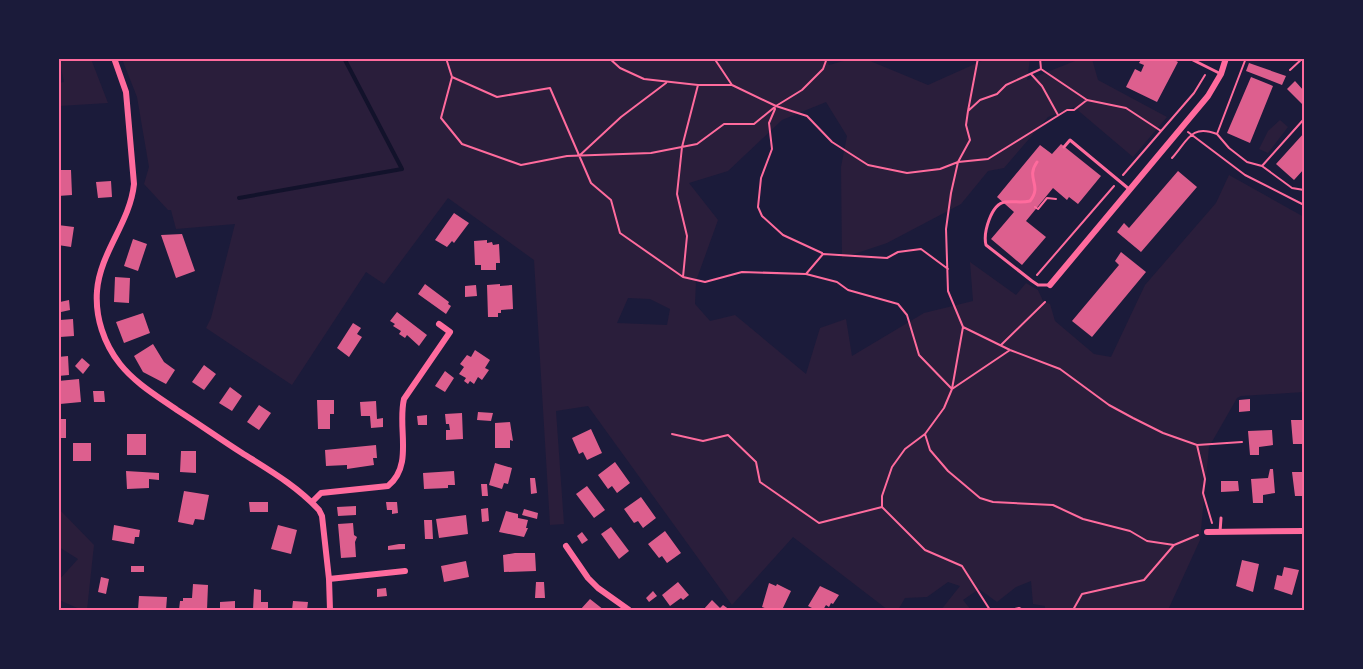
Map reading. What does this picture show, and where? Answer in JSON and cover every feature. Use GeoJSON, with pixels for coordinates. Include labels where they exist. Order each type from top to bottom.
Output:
{"type":"FeatureCollection","features":[{"type":"Feature","properties":{"kind":"street"},"geometry":{"type":"LineString","coordinates":[[114,58],[126,92],[134,184],[126,217],[108,251],[98,278],[97,309],[106,341],[119,363],[143,386],[289,483],[319,510],[329,579],[330,610]]}},
{"type":"Feature","properties":{"kind":"street"},"geometry":{"type":"LineString","coordinates":[[1050,285],[1208,96],[1221,74],[1226,58]]}},
{"type":"Feature","properties":{"kind":"street"},"geometry":{"type":"LineString","coordinates":[[312,502],[321,493],[388,486],[396,480],[403,463],[402,408],[404,399],[450,332],[439,324]]}},
{"type":"Feature","properties":{"kind":"street"},"geometry":{"type":"LineString","coordinates":[[1214,532],[1305,531]]}},
{"type":"Feature","properties":{"kind":"street"},"geometry":{"type":"LineString","coordinates":[[566,546],[593,583],[629,610]]}},
{"type":"Feature","properties":{"kind":"street"},"geometry":{"type":"LineString","coordinates":[[329,579],[405,571]]}},
{"type":"Feature","properties":{"kind":"lane"},"geometry":{"type":"LineString","coordinates":[[1189,58],[1221,74]]}},
{"type":"Feature","properties":{"kind":"lane"},"geometry":{"type":"LineString","coordinates":[[1064,147],[1070,140],[1130,190]]}},
{"type":"Feature","properties":{"kind":"lane"},"geometry":{"type":"LineString","coordinates":[[1037,162],[1032,168],[1035,194],[1026,203],[1002,202],[996,207],[990,219],[985,240],[986,245],[1032,281],[1038,285],[1050,285]]}},
{"type":"Feature","properties":{"kind":"lane"},"geometry":{"type":"LineString","coordinates":[[1214,532],[1221,518]]}},
{"type":"Feature","properties":{"kind":"path"},"geometry":{"type":"LineString","coordinates":[[446,58],[452,77],[441,118],[462,144],[521,165],[567,156],[651,153],[697,144],[724,124],[754,124],[776,106],[802,90],[823,69],[827,58]]}},
{"type":"Feature","properties":{"kind":"path"},"geometry":{"type":"LineString","coordinates":[[609,58],[620,68],[644,79],[732,86],[776,106],[807,116],[832,142],[868,165],[908,173],[940,169],[958,162],[988,159],[1058,115],[1067,110],[1074,110],[1087,100]]}},
{"type":"Feature","properties":{"kind":"path"},"geometry":{"type":"LineString","coordinates":[[714,58],[732,86]]}},
{"type":"Feature","properties":{"kind":"path"},"geometry":{"type":"LineString","coordinates":[[978,58],[966,125],[970,140],[958,162],[946,229],[948,291],[963,327],[952,389],[944,408],[925,434],[905,449],[892,467],[882,496],[882,507],[925,550],[962,566],[990,610]]}},
{"type":"Feature","properties":{"kind":"path"},"geometry":{"type":"LineString","coordinates":[[1040,58],[1041,69]]}},
{"type":"Feature","properties":{"kind":"path"},"geometry":{"type":"LineString","coordinates":[[1217,134],[1246,58]]}},
{"type":"Feature","properties":{"kind":"path"},"geometry":{"type":"LineString","coordinates":[[1290,70],[1303,58]]}},
{"type":"Feature","properties":{"kind":"path"},"geometry":{"type":"LineString","coordinates":[[1032,281],[1194,93],[1208,68]]}},
{"type":"Feature","properties":{"kind":"path"},"geometry":{"type":"LineString","coordinates":[[968,111],[980,100],[997,94],[1006,85],[1041,69]]}},
{"type":"Feature","properties":{"kind":"path"},"geometry":{"type":"LineString","coordinates":[[1041,69],[1087,100],[1126,108],[1161,131]]}},
{"type":"Feature","properties":{"kind":"path"},"geometry":{"type":"LineString","coordinates":[[1031,74],[1042,86],[1058,115]]}},
{"type":"Feature","properties":{"kind":"path"},"geometry":{"type":"LineString","coordinates":[[452,77],[497,97],[550,88],[591,183],[611,200],[620,233],[683,277],[705,282],[742,272],[806,274],[837,282],[848,290],[898,304],[907,315],[919,355],[952,389]]}},
{"type":"Feature","properties":{"kind":"path"},"geometry":{"type":"LineString","coordinates":[[579,156],[621,117],[667,82]]}},
{"type":"Feature","properties":{"kind":"path"},"geometry":{"type":"LineString","coordinates":[[683,277],[687,236],[677,194],[682,147],[698,85]]}},
{"type":"Feature","properties":{"kind":"path"},"geometry":{"type":"LineString","coordinates":[[776,106],[769,123],[772,149],[761,178],[758,207],[762,216],[783,235],[823,254],[887,258],[898,252],[921,249],[948,269]]}},
{"type":"Feature","properties":{"kind":"path"},"geometry":{"type":"LineString","coordinates":[[1262,166],[1305,119]]}},
{"type":"Feature","properties":{"kind":"path"},"geometry":{"type":"LineString","coordinates":[[1182,128],[1245,175],[1305,205]]}},
{"type":"Feature","properties":{"kind":"path"},"geometry":{"type":"LineString","coordinates":[[1172,158],[1197,131],[1204,129],[1217,134],[1229,148],[1247,162],[1262,166],[1292,188],[1305,190]]}},
{"type":"Feature","properties":{"kind":"path"},"geometry":{"type":"LineString","coordinates":[[1038,209],[1047,198],[1056,199]]}},
{"type":"Feature","properties":{"kind":"path"},"geometry":{"type":"LineString","coordinates":[[806,274],[823,254]]}},
{"type":"Feature","properties":{"kind":"path"},"geometry":{"type":"LineString","coordinates":[[1001,345],[1045,302]]}},
{"type":"Feature","properties":{"kind":"path"},"geometry":{"type":"LineString","coordinates":[[963,327],[1010,350],[1060,369],[1110,405],[1163,433],[1197,445],[1242,441]]}},
{"type":"Feature","properties":{"kind":"path"},"geometry":{"type":"LineString","coordinates":[[952,389],[1010,350]]}},
{"type":"Feature","properties":{"kind":"path"},"geometry":{"type":"LineString","coordinates":[[672,434],[703,441],[728,435],[756,462],[760,482],[819,524],[882,507]]}},
{"type":"Feature","properties":{"kind":"path"},"geometry":{"type":"LineString","coordinates":[[925,434],[930,450],[948,471],[980,498],[993,502],[1053,506],[1083,519],[1130,531],[1147,541],[1174,545]]}},
{"type":"Feature","properties":{"kind":"path"},"geometry":{"type":"LineString","coordinates":[[1072,610],[1082,594],[1144,580],[1174,545],[1193,536],[1214,532],[1203,493],[1205,479],[1197,445]]}},
{"type":"Feature","properties":{"kind":"path"},"geometry":{"type":"LineString","coordinates":[[1010,610],[1019,608],[1023,610]]}},
{"type":"Feature","properties":{"kind":"shaded area"},"geometry":{"type":"Polygon","coordinates":[[[59,58],[91,59],[108,103],[59,106],[59,83],[64,82],[59,58]]]}},
{"type":"Feature","properties":{"kind":"shaded area"},"geometry":{"type":"Polygon","coordinates":[[[825,58],[829,65],[863,58],[928,85],[986,59],[1030,59],[1027,80],[1080,59],[1092,59],[1098,80],[1167,117],[1133,157],[1074,107],[1048,117],[1004,168],[988,171],[961,204],[887,243],[842,258],[841,167],[847,136],[826,102],[782,120],[728,171],[689,183],[718,220],[696,281],[695,304],[710,321],[735,315],[806,374],[820,328],[846,319],[852,356],[924,313],[973,301],[970,262],[1016,295],[1026,283],[1038,290],[1043,301],[1050,304],[1055,321],[1094,354],[1111,357],[1145,285],[1216,203],[1229,175],[1304,217],[1304,392],[1237,398],[1209,447],[1200,540],[1168,610],[1080,610],[1071,608],[1070,610],[1045,610],[1045,606],[1033,604],[1031,581],[1016,587],[997,602],[979,589],[963,600],[971,610],[941,610],[960,586],[948,582],[927,597],[905,598],[898,610],[888,610],[793,537],[732,605],[588,406],[556,411],[564,524],[550,525],[534,260],[448,198],[384,284],[366,272],[292,385],[206,328],[211,318],[235,224],[176,229],[171,210],[168,210],[144,184],[149,167],[137,97],[122,59],[825,58]],[[628,298],[617,323],[667,325],[670,309],[650,299],[628,298]]]}},
{"type":"Feature","properties":{"kind":"shaded area"},"geometry":{"type":"Polygon","coordinates":[[[1280,120],[1288,127],[1268,153],[1259,149],[1268,131],[1280,120]]]}},
{"type":"Feature","properties":{"kind":"shaded area"},"geometry":{"type":"Polygon","coordinates":[[[59,509],[94,545],[87,610],[59,600],[59,580],[78,559],[59,547],[59,509]]]}},
{"type":"Feature","properties":{"kind":"building"},"geometry":{"type":"Polygon","coordinates":[[[1142,58],[1171,58],[1178,62],[1157,102],[1126,87],[1135,69],[1141,72],[1144,65],[1139,63],[1142,58]]]}},
{"type":"Feature","properties":{"kind":"building"},"geometry":{"type":"Polygon","coordinates":[[[1249,63],[1286,76],[1282,85],[1246,71],[1249,63]]]}},
{"type":"Feature","properties":{"kind":"building"},"geometry":{"type":"Polygon","coordinates":[[[1251,77],[1273,86],[1250,143],[1227,133],[1251,77]]]}},
{"type":"Feature","properties":{"kind":"building"},"geometry":{"type":"Polygon","coordinates":[[[1295,81],[1304,91],[1304,106],[1287,89],[1295,81]]]}},
{"type":"Feature","properties":{"kind":"building"},"geometry":{"type":"Polygon","coordinates":[[[1304,133],[1304,169],[1294,180],[1276,164],[1304,133]]]}},
{"type":"Feature","properties":{"kind":"building"},"geometry":{"type":"Polygon","coordinates":[[[1061,144],[1101,176],[1078,204],[1069,197],[1067,200],[1053,188],[1026,221],[1046,237],[1022,265],[991,239],[1014,212],[997,197],[1040,145],[1052,154],[1061,144]]]}},
{"type":"Feature","properties":{"kind":"building"},"geometry":{"type":"Polygon","coordinates":[[[58,170],[71,170],[72,195],[58,196],[58,170]]]}},
{"type":"Feature","properties":{"kind":"building"},"geometry":{"type":"Polygon","coordinates":[[[1178,171],[1197,187],[1141,252],[1117,232],[1124,223],[1129,228],[1178,171]]]}},
{"type":"Feature","properties":{"kind":"building"},"geometry":{"type":"Polygon","coordinates":[[[111,181],[112,197],[98,198],[96,182],[111,181]]]}},
{"type":"Feature","properties":{"kind":"building"},"geometry":{"type":"Polygon","coordinates":[[[454,213],[469,223],[454,243],[452,241],[447,247],[435,240],[454,213]]]}},
{"type":"Feature","properties":{"kind":"building"},"geometry":{"type":"Polygon","coordinates":[[[58,225],[74,227],[71,247],[58,245],[58,225]]]}},
{"type":"Feature","properties":{"kind":"building"},"geometry":{"type":"Polygon","coordinates":[[[182,234],[195,271],[176,278],[161,235],[182,234]]]}},
{"type":"Feature","properties":{"kind":"building"},"geometry":{"type":"Polygon","coordinates":[[[133,239],[147,244],[138,271],[124,266],[133,239]]]}},
{"type":"Feature","properties":{"kind":"building"},"geometry":{"type":"Polygon","coordinates":[[[487,240],[487,243],[492,242],[493,245],[499,244],[500,263],[496,263],[496,270],[481,270],[481,265],[475,265],[474,241],[487,240]]]}},
{"type":"Feature","properties":{"kind":"building"},"geometry":{"type":"Polygon","coordinates":[[[1121,252],[1146,272],[1092,337],[1072,321],[1119,265],[1115,261],[1121,252]]]}},
{"type":"Feature","properties":{"kind":"building"},"geometry":{"type":"Polygon","coordinates":[[[115,277],[130,278],[129,303],[114,302],[115,277]]]}},
{"type":"Feature","properties":{"kind":"building"},"geometry":{"type":"Polygon","coordinates":[[[425,284],[449,302],[451,306],[446,314],[418,294],[425,284]]]}},
{"type":"Feature","properties":{"kind":"building"},"geometry":{"type":"Polygon","coordinates":[[[500,284],[500,286],[512,285],[513,309],[501,310],[498,317],[488,317],[487,285],[500,284]]]}},
{"type":"Feature","properties":{"kind":"building"},"geometry":{"type":"Polygon","coordinates":[[[476,285],[477,296],[465,297],[465,286],[476,285]]]}},
{"type":"Feature","properties":{"kind":"building"},"geometry":{"type":"Polygon","coordinates":[[[69,300],[70,310],[61,312],[60,302],[69,300]]]}},
{"type":"Feature","properties":{"kind":"building"},"geometry":{"type":"Polygon","coordinates":[[[397,312],[427,335],[419,346],[407,335],[405,338],[399,334],[401,331],[393,326],[395,324],[390,321],[397,312]]]}},
{"type":"Feature","properties":{"kind":"building"},"geometry":{"type":"Polygon","coordinates":[[[143,313],[150,333],[124,343],[116,322],[143,313]]]}},
{"type":"Feature","properties":{"kind":"building"},"geometry":{"type":"Polygon","coordinates":[[[73,319],[74,336],[60,337],[60,320],[73,319]]]}},
{"type":"Feature","properties":{"kind":"building"},"geometry":{"type":"Polygon","coordinates":[[[353,323],[361,328],[357,334],[362,337],[349,357],[337,348],[353,323]]]}},
{"type":"Feature","properties":{"kind":"building"},"geometry":{"type":"Polygon","coordinates":[[[153,344],[164,362],[175,370],[166,384],[143,372],[134,356],[153,344]]]}},
{"type":"Feature","properties":{"kind":"building"},"geometry":{"type":"Polygon","coordinates":[[[475,350],[490,360],[485,368],[489,370],[482,380],[478,377],[474,384],[470,381],[468,384],[464,381],[466,378],[459,374],[464,367],[460,364],[467,355],[471,357],[475,350]]]}},
{"type":"Feature","properties":{"kind":"building"},"geometry":{"type":"Polygon","coordinates":[[[68,356],[69,375],[58,376],[58,357],[68,356]]]}},
{"type":"Feature","properties":{"kind":"building"},"geometry":{"type":"Polygon","coordinates":[[[82,358],[90,365],[83,374],[75,366],[82,358]]]}},
{"type":"Feature","properties":{"kind":"building"},"geometry":{"type":"Polygon","coordinates":[[[204,365],[216,374],[204,390],[192,382],[204,365]]]}},
{"type":"Feature","properties":{"kind":"building"},"geometry":{"type":"Polygon","coordinates":[[[445,371],[454,378],[445,392],[435,386],[445,371]]]}},
{"type":"Feature","properties":{"kind":"building"},"geometry":{"type":"Polygon","coordinates":[[[79,379],[81,402],[60,404],[58,381],[79,379]]]}},
{"type":"Feature","properties":{"kind":"building"},"geometry":{"type":"Polygon","coordinates":[[[230,387],[242,396],[232,411],[219,403],[230,387]]]}},
{"type":"Feature","properties":{"kind":"building"},"geometry":{"type":"Polygon","coordinates":[[[93,391],[104,391],[105,402],[94,402],[93,391]]]}},
{"type":"Feature","properties":{"kind":"building"},"geometry":{"type":"Polygon","coordinates":[[[1250,399],[1250,411],[1239,412],[1239,400],[1250,399]]]}},
{"type":"Feature","properties":{"kind":"building"},"geometry":{"type":"Polygon","coordinates":[[[317,400],[334,400],[334,414],[330,414],[330,429],[318,429],[317,400]]]}},
{"type":"Feature","properties":{"kind":"building"},"geometry":{"type":"Polygon","coordinates":[[[376,401],[377,419],[383,418],[383,427],[371,428],[370,416],[361,416],[360,402],[376,401]]]}},
{"type":"Feature","properties":{"kind":"building"},"geometry":{"type":"Polygon","coordinates":[[[259,405],[271,413],[259,430],[247,422],[259,405]]]}},
{"type":"Feature","properties":{"kind":"building"},"geometry":{"type":"Polygon","coordinates":[[[478,412],[493,413],[491,421],[477,420],[478,412]]]}},
{"type":"Feature","properties":{"kind":"building"},"geometry":{"type":"Polygon","coordinates":[[[462,413],[463,439],[446,440],[446,430],[450,430],[449,424],[446,424],[445,414],[462,413]]]}},
{"type":"Feature","properties":{"kind":"building"},"geometry":{"type":"Polygon","coordinates":[[[427,415],[427,425],[418,425],[417,416],[427,415]]]}},
{"type":"Feature","properties":{"kind":"building"},"geometry":{"type":"Polygon","coordinates":[[[58,419],[66,419],[66,438],[58,438],[58,419]]]}},
{"type":"Feature","properties":{"kind":"building"},"geometry":{"type":"Polygon","coordinates":[[[1291,420],[1304,420],[1302,444],[1293,444],[1291,420]]]}},
{"type":"Feature","properties":{"kind":"building"},"geometry":{"type":"Polygon","coordinates":[[[510,422],[513,441],[510,440],[510,448],[495,448],[495,423],[510,422]]]}},
{"type":"Feature","properties":{"kind":"building"},"geometry":{"type":"Polygon","coordinates":[[[591,429],[602,453],[587,460],[583,452],[579,454],[572,438],[591,429]]]}},
{"type":"Feature","properties":{"kind":"building"},"geometry":{"type":"Polygon","coordinates":[[[1272,430],[1273,445],[1259,447],[1259,455],[1250,455],[1248,431],[1272,430]]]}},
{"type":"Feature","properties":{"kind":"building"},"geometry":{"type":"Polygon","coordinates":[[[127,434],[146,434],[146,455],[127,455],[127,434]]]}},
{"type":"Feature","properties":{"kind":"building"},"geometry":{"type":"Polygon","coordinates":[[[73,443],[91,443],[91,461],[73,461],[73,443]]]}},
{"type":"Feature","properties":{"kind":"building"},"geometry":{"type":"Polygon","coordinates":[[[376,445],[377,458],[373,458],[374,465],[347,469],[347,465],[326,466],[325,450],[376,445]]]}},
{"type":"Feature","properties":{"kind":"building"},"geometry":{"type":"Polygon","coordinates":[[[181,451],[196,451],[196,473],[180,472],[181,451]]]}},
{"type":"Feature","properties":{"kind":"building"},"geometry":{"type":"Polygon","coordinates":[[[615,462],[630,483],[617,493],[612,486],[608,489],[598,475],[615,462]]]}},
{"type":"Feature","properties":{"kind":"building"},"geometry":{"type":"Polygon","coordinates":[[[495,463],[512,468],[508,484],[504,483],[502,489],[489,485],[495,463]]]}},
{"type":"Feature","properties":{"kind":"building"},"geometry":{"type":"Polygon","coordinates":[[[1270,469],[1273,469],[1275,493],[1263,495],[1263,503],[1253,503],[1251,479],[1268,478],[1270,469]]]}},
{"type":"Feature","properties":{"kind":"building"},"geometry":{"type":"Polygon","coordinates":[[[126,471],[159,473],[159,480],[149,479],[149,488],[127,489],[126,471]]]}},
{"type":"Feature","properties":{"kind":"building"},"geometry":{"type":"Polygon","coordinates":[[[454,471],[455,485],[448,485],[448,488],[424,489],[423,473],[454,471]]]}},
{"type":"Feature","properties":{"kind":"building"},"geometry":{"type":"Polygon","coordinates":[[[1292,472],[1304,472],[1303,496],[1295,496],[1292,472]]]}},
{"type":"Feature","properties":{"kind":"building"},"geometry":{"type":"Polygon","coordinates":[[[530,478],[535,478],[537,493],[531,494],[530,478]]]}},
{"type":"Feature","properties":{"kind":"building"},"geometry":{"type":"Polygon","coordinates":[[[1221,481],[1238,481],[1239,491],[1221,492],[1221,481]]]}},
{"type":"Feature","properties":{"kind":"building"},"geometry":{"type":"Polygon","coordinates":[[[481,484],[487,484],[488,496],[482,496],[481,484]]]}},
{"type":"Feature","properties":{"kind":"building"},"geometry":{"type":"Polygon","coordinates":[[[587,486],[605,510],[594,518],[576,494],[587,486]]]}},
{"type":"Feature","properties":{"kind":"building"},"geometry":{"type":"Polygon","coordinates":[[[184,491],[209,495],[204,520],[195,519],[193,525],[178,522],[184,491]]]}},
{"type":"Feature","properties":{"kind":"building"},"geometry":{"type":"Polygon","coordinates":[[[641,497],[656,518],[643,528],[638,521],[634,523],[624,509],[641,497]]]}},
{"type":"Feature","properties":{"kind":"building"},"geometry":{"type":"Polygon","coordinates":[[[249,502],[268,502],[268,512],[250,512],[249,502]]]}},
{"type":"Feature","properties":{"kind":"building"},"geometry":{"type":"Polygon","coordinates":[[[386,502],[397,502],[398,513],[392,514],[392,510],[387,510],[386,502]]]}},
{"type":"Feature","properties":{"kind":"building"},"geometry":{"type":"Polygon","coordinates":[[[356,506],[356,515],[338,516],[337,507],[356,506]]]}},
{"type":"Feature","properties":{"kind":"building"},"geometry":{"type":"Polygon","coordinates":[[[488,508],[489,521],[482,522],[481,509],[488,508]]]}},
{"type":"Feature","properties":{"kind":"building"},"geometry":{"type":"Polygon","coordinates":[[[524,509],[538,513],[537,519],[522,515],[524,509]]]}},
{"type":"Feature","properties":{"kind":"building"},"geometry":{"type":"Polygon","coordinates":[[[506,511],[518,514],[518,518],[528,520],[526,528],[528,528],[524,537],[499,532],[506,511]]]}},
{"type":"Feature","properties":{"kind":"building"},"geometry":{"type":"Polygon","coordinates":[[[466,515],[468,534],[439,538],[436,519],[466,515]]]}},
{"type":"Feature","properties":{"kind":"building"},"geometry":{"type":"Polygon","coordinates":[[[424,520],[432,520],[433,539],[425,539],[424,520]]]}},
{"type":"Feature","properties":{"kind":"building"},"geometry":{"type":"Polygon","coordinates":[[[353,523],[354,535],[357,537],[356,557],[341,558],[338,524],[353,523]]]}},
{"type":"Feature","properties":{"kind":"building"},"geometry":{"type":"Polygon","coordinates":[[[114,525],[140,530],[139,537],[135,537],[134,544],[112,540],[114,525]]]}},
{"type":"Feature","properties":{"kind":"building"},"geometry":{"type":"Polygon","coordinates":[[[278,525],[297,530],[291,554],[271,549],[278,525]]]}},
{"type":"Feature","properties":{"kind":"building"},"geometry":{"type":"Polygon","coordinates":[[[611,527],[629,551],[619,559],[601,534],[611,527]]]}},
{"type":"Feature","properties":{"kind":"building"},"geometry":{"type":"Polygon","coordinates":[[[665,531],[681,553],[667,563],[662,556],[659,558],[648,544],[665,531]]]}},
{"type":"Feature","properties":{"kind":"building"},"geometry":{"type":"Polygon","coordinates":[[[582,532],[588,540],[582,544],[577,536],[582,532]]]}},
{"type":"Feature","properties":{"kind":"building"},"geometry":{"type":"Polygon","coordinates":[[[405,544],[405,549],[388,550],[388,546],[405,544]]]}},
{"type":"Feature","properties":{"kind":"building"},"geometry":{"type":"Polygon","coordinates":[[[535,553],[536,571],[504,572],[503,555],[535,553]]]}},
{"type":"Feature","properties":{"kind":"building"},"geometry":{"type":"Polygon","coordinates":[[[1242,560],[1259,564],[1253,592],[1236,586],[1242,560]]]}},
{"type":"Feature","properties":{"kind":"building"},"geometry":{"type":"Polygon","coordinates":[[[466,561],[469,577],[444,582],[441,566],[466,561]]]}},
{"type":"Feature","properties":{"kind":"building"},"geometry":{"type":"Polygon","coordinates":[[[131,566],[144,566],[144,572],[131,572],[131,566]]]}},
{"type":"Feature","properties":{"kind":"building"},"geometry":{"type":"Polygon","coordinates":[[[1284,567],[1299,570],[1292,595],[1274,589],[1277,575],[1282,576],[1284,567]]]}},
{"type":"Feature","properties":{"kind":"building"},"geometry":{"type":"Polygon","coordinates":[[[101,577],[109,579],[106,594],[98,592],[101,577]]]}},
{"type":"Feature","properties":{"kind":"building"},"geometry":{"type":"Polygon","coordinates":[[[536,582],[544,582],[545,598],[535,598],[536,582]]]}},
{"type":"Feature","properties":{"kind":"building"},"geometry":{"type":"Polygon","coordinates":[[[678,582],[689,595],[670,606],[662,595],[678,582]]]}},
{"type":"Feature","properties":{"kind":"building"},"geometry":{"type":"Polygon","coordinates":[[[769,583],[791,591],[782,610],[762,607],[769,583]]]}},
{"type":"Feature","properties":{"kind":"building"},"geometry":{"type":"Polygon","coordinates":[[[193,584],[208,585],[207,610],[179,610],[180,601],[183,601],[183,598],[192,598],[193,584]]]}},
{"type":"Feature","properties":{"kind":"building"},"geometry":{"type":"Polygon","coordinates":[[[820,586],[839,595],[829,607],[826,605],[823,610],[816,610],[808,606],[820,586]]]}},
{"type":"Feature","properties":{"kind":"building"},"geometry":{"type":"Polygon","coordinates":[[[386,588],[387,596],[377,597],[377,589],[386,588]]]}},
{"type":"Feature","properties":{"kind":"building"},"geometry":{"type":"Polygon","coordinates":[[[254,589],[261,590],[261,602],[268,602],[268,610],[253,610],[254,589]]]}},
{"type":"Feature","properties":{"kind":"building"},"geometry":{"type":"Polygon","coordinates":[[[653,591],[657,596],[649,602],[646,598],[653,591]]]}},
{"type":"Feature","properties":{"kind":"building"},"geometry":{"type":"Polygon","coordinates":[[[139,596],[167,597],[166,610],[138,610],[139,596]]]}},
{"type":"Feature","properties":{"kind":"building"},"geometry":{"type":"Polygon","coordinates":[[[590,599],[604,610],[580,610],[590,599]]]}},
{"type":"Feature","properties":{"kind":"building"},"geometry":{"type":"Polygon","coordinates":[[[712,600],[720,608],[723,605],[730,610],[703,610],[712,600]]]}},
{"type":"Feature","properties":{"kind":"building"},"geometry":{"type":"Polygon","coordinates":[[[235,601],[235,610],[220,610],[220,602],[235,601]]]}},
{"type":"Feature","properties":{"kind":"building"},"geometry":{"type":"Polygon","coordinates":[[[293,601],[308,602],[307,610],[292,610],[293,601]]]}},
{"type":"Feature","properties":{"kind":"waterway"},"geometry":{"type":"LineString","coordinates":[[239,198],[402,169],[344,58]]}}]}
